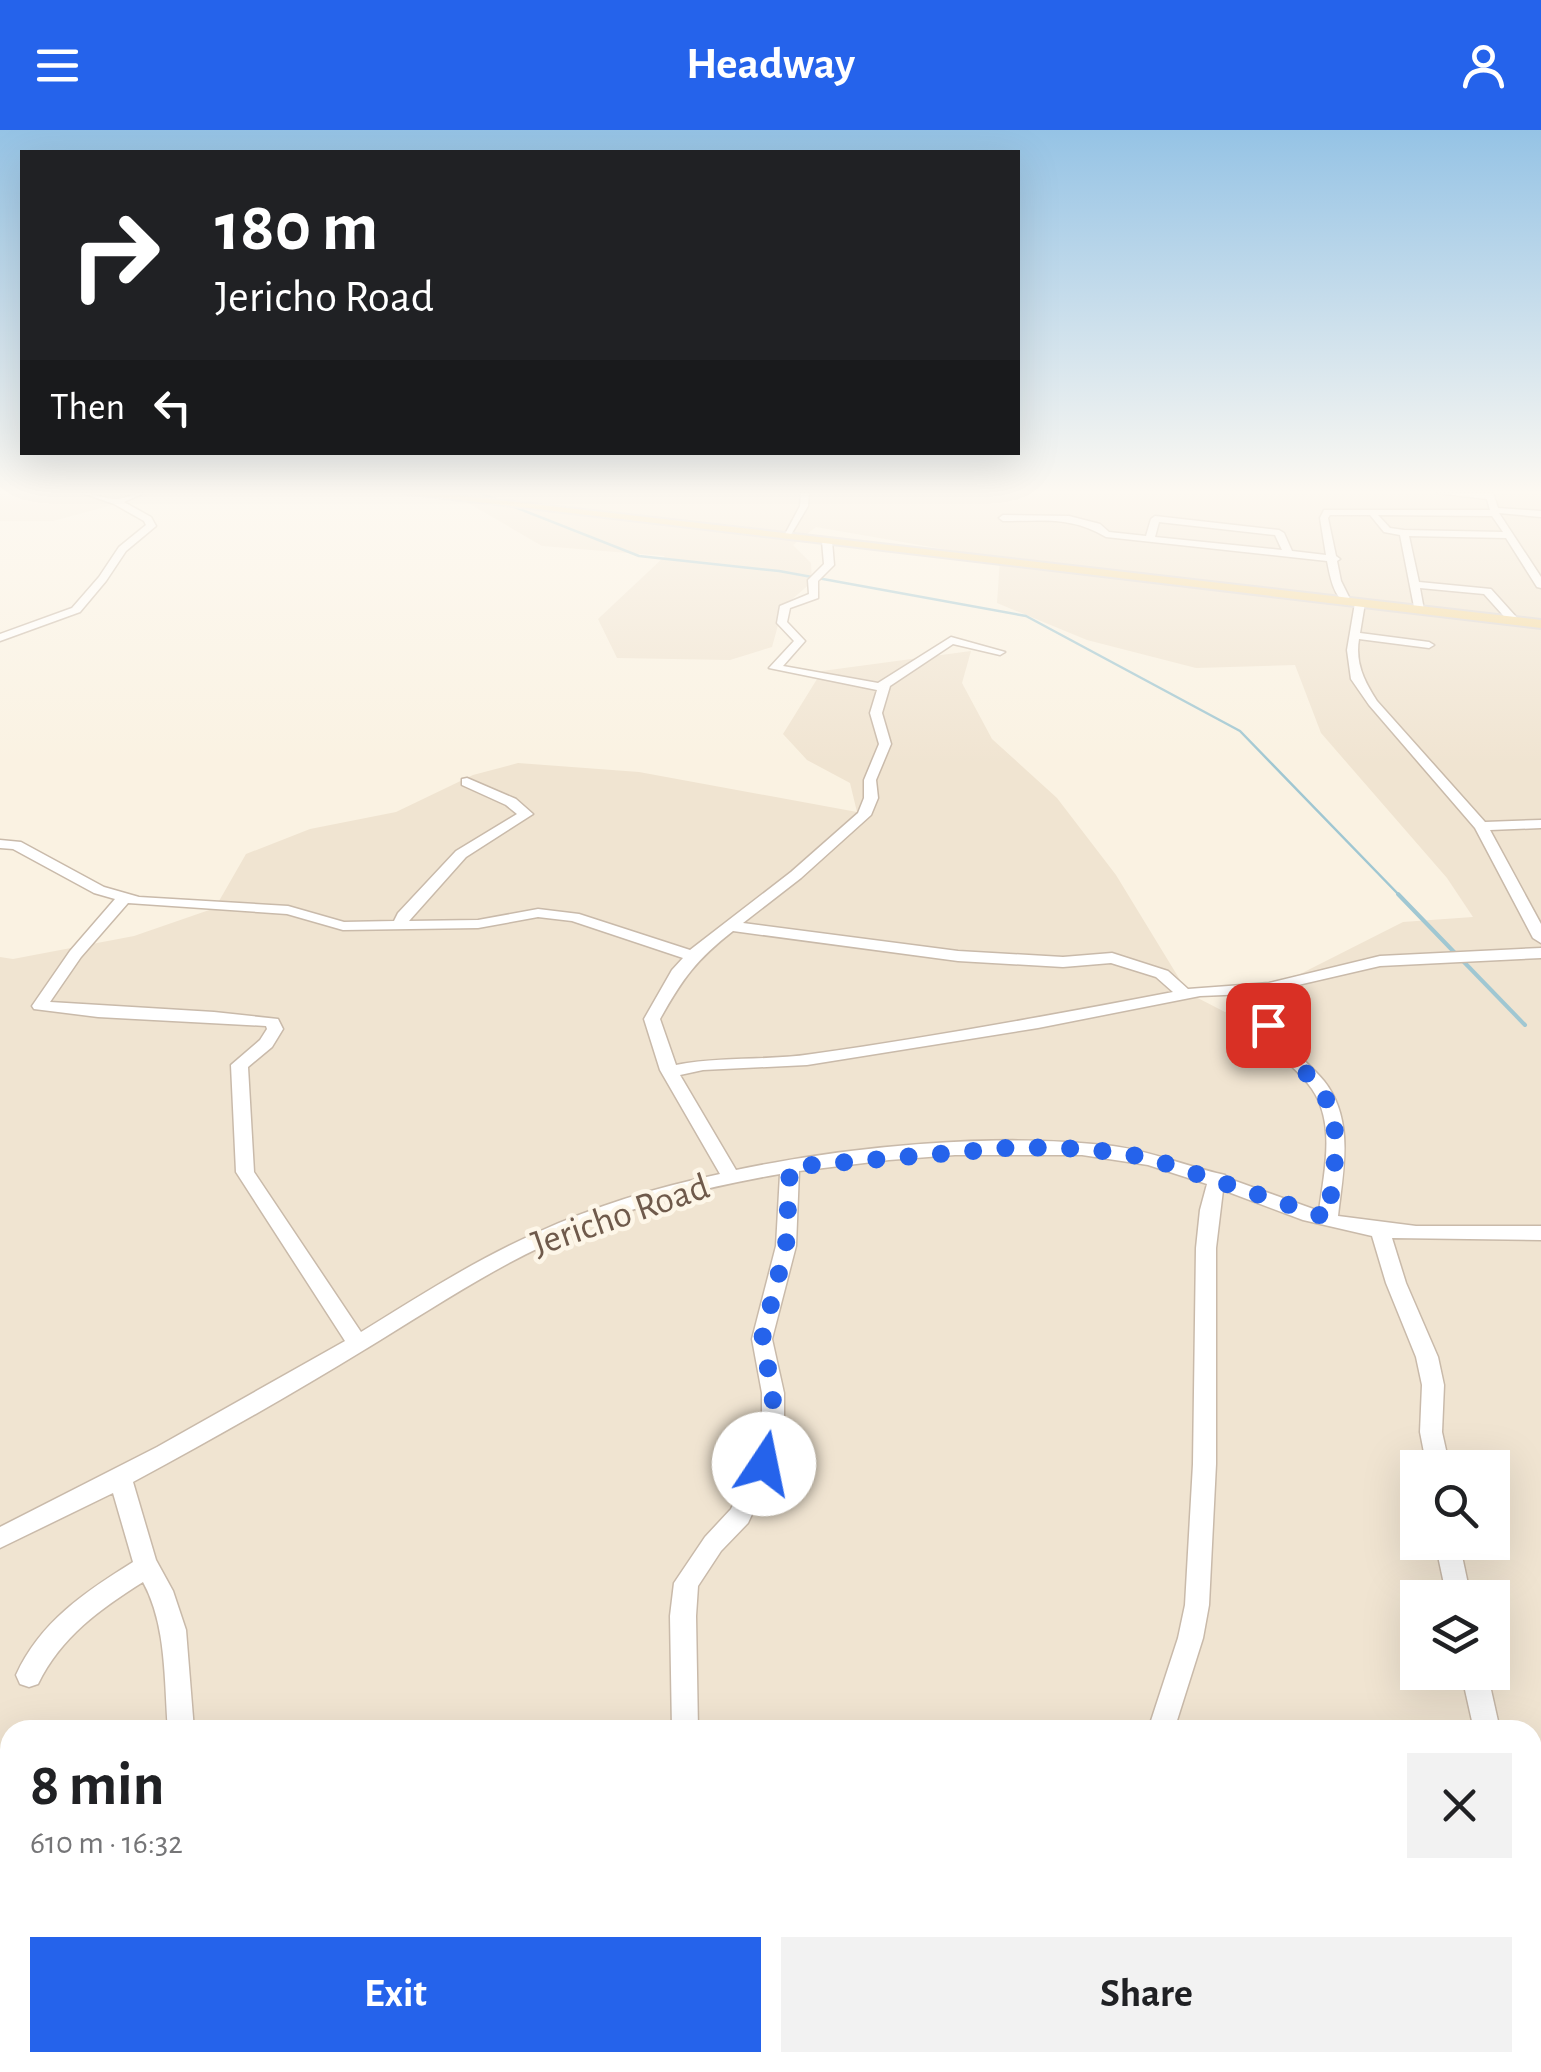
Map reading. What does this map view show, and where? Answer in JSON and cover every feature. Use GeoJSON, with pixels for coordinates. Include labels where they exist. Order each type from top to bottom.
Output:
{"type":"FeatureCollection","features":[{"type":"Feature","properties":{"kind":"main road"},"geometry":{"type":"LineString","coordinates":[[1197,584],[1541,624]]}},
{"type":"Feature","properties":{"kind":"street"},"geometry":{"type":"LineString","coordinates":[[0,638],[76,610],[96,584]]}},
{"type":"Feature","properties":{"kind":"street"},"geometry":{"type":"LineString","coordinates":[[813,584],[814,596],[788,604],[784,610],[782,623],[800,641],[773,666],[840,682],[884,686]]}},
{"type":"Feature","properties":{"kind":"street"},"geometry":{"type":"LineString","coordinates":[[1339,584],[1353,602],[1352,650],[1357,679],[1373,703],[1481,826],[1540,934]]}},
{"type":"Feature","properties":{"kind":"street"},"geometry":{"type":"LineString","coordinates":[[1419,610],[1416,586],[1487,592],[1514,621]]}},
{"type":"Feature","properties":{"kind":"street"},"geometry":{"type":"LineString","coordinates":[[1354,635],[1429,645]]}},
{"type":"Feature","properties":{"kind":"street"},"geometry":{"type":"LineString","coordinates":[[731,1177],[670,1072],[652,1019],[680,970],[864,815],[871,798],[870,780],[885,744],[876,713],[884,686],[918,659],[951,640],[1000,652]]}},
{"type":"Feature","properties":{"kind":"street"},"geometry":{"type":"LineString","coordinates":[[400,926],[402,916],[460,854],[526,814],[511,802],[467,782]]}},
{"type":"Feature","properties":{"kind":"street"},"geometry":{"type":"LineString","coordinates":[[1481,826],[1541,824]]}},
{"type":"Feature","properties":{"kind":"street"},"geometry":{"type":"LineString","coordinates":[[0,844],[16,846],[99,890],[124,897],[215,908],[254,906],[288,910],[343,926],[478,924],[538,913],[574,917],[695,956]]}},
{"type":"Feature","properties":{"kind":"street"},"geometry":{"type":"LineString","coordinates":[[124,897],[75,954],[40,1006],[93,1013],[164,1012],[202,1019],[229,1015],[272,1022],[275,1028],[266,1043],[239,1066],[246,1172],[357,1343]]}},
{"type":"Feature","properties":{"kind":"street"},"geometry":{"type":"LineString","coordinates":[[729,926],[958,956],[1063,962],[1112,958],[1162,974],[1185,994]]}},
{"type":"Feature","properties":{"kind":"street"},"geometry":{"type":"LineString","coordinates":[[670,1072],[703,1066],[808,1060],[1038,1023],[1185,994],[1268,988],[1380,961],[1541,953]]}},
{"type":"Feature","properties":{"kind":"street"},"geometry":{"type":"LineString","coordinates":[[1252,988],[1267,1011],[1268,1025],[1280,1046],[1321,1090],[1334,1120],[1328,1218]]}},
{"type":"Feature","properties":{"kind":"street","name":"Jericho Road"},"geometry":{"type":"LineString","coordinates":[[0,1538],[120,1476],[512,1252],[632,1202],[731,1177],[790,1167],[1018,1147],[1071,1148],[1146,1157],[1328,1218],[1380,1227],[1541,1233]]}},
{"type":"Feature","properties":{"kind":"street"},"geometry":{"type":"LineString","coordinates":[[685,1720],[686,1583],[712,1544],[740,1516],[764,1464],[772,1428],[773,1393],[762,1339],[786,1246],[790,1167]]}},
{"type":"Feature","properties":{"kind":"street"},"geometry":{"type":"LineString","coordinates":[[1165,1720],[1182,1673],[1196,1608],[1204,1451],[1206,1262],[1210,1194],[1218,1179]]}},
{"type":"Feature","properties":{"kind":"street"},"geometry":{"type":"LineString","coordinates":[[1380,1227],[1396,1284],[1426,1356],[1432,1385],[1431,1432],[1435,1450]]}},
{"type":"Feature","properties":{"kind":"street"},"geometry":{"type":"LineString","coordinates":[[120,1476],[147,1566],[162,1591],[174,1630],[179,1720]]}},
{"type":"Feature","properties":{"kind":"street"},"geometry":{"type":"LineString","coordinates":[[28,1675],[40,1648],[116,1585],[147,1566]]}},
{"type":"Feature","properties":{"kind":"street"},"geometry":{"type":"LineString","coordinates":[[1478,1690],[1484,1720]]}},
{"type":"Feature","properties":{"kind":"shaded area"},"geometry":{"type":"Polygon","coordinates":[[[636,584],[810,584],[783,607],[772,647],[730,660],[617,658],[598,619],[636,584]]]}},
{"type":"Feature","properties":{"kind":"shaded area"},"geometry":{"type":"Polygon","coordinates":[[[998,584],[1541,584],[1541,1720],[0,1720],[0,957],[13,959],[134,936],[215,908],[246,854],[310,829],[396,812],[473,775],[518,763],[639,772],[857,812],[850,783],[807,760],[783,734],[822,671],[971,651],[962,683],[992,739],[1057,798],[1116,875],[1188,993],[1225,1012],[1403,922],[1473,917],[1447,878],[1321,733],[1295,665],[1196,668],[1087,640],[997,603],[998,584]]]}},
{"type":"Feature","properties":{"kind":"waterway"},"geometry":{"type":"LineString","coordinates":[[848,584],[1026,616],[1240,731],[1401,897]]}},
{"type":"Feature","properties":{"kind":"waterway"},"geometry":{"type":"LineString","coordinates":[[1398,894],[1455,953]]}},
{"type":"Feature","properties":{"kind":"waterway"},"geometry":{"type":"LineString","coordinates":[[1462,960],[1525,1025]]}},
{"type":"Feature","properties":{"kind":"route"},"geometry":{"type":"LineString","coordinates":[[764,1464],[772,1428],[773,1393],[762,1339],[786,1246],[790,1167],[824,1161],[1018,1147],[1089,1149],[1146,1157],[1212,1176],[1328,1218],[1334,1120],[1321,1090],[1280,1046],[1268,1025]]}}]}
